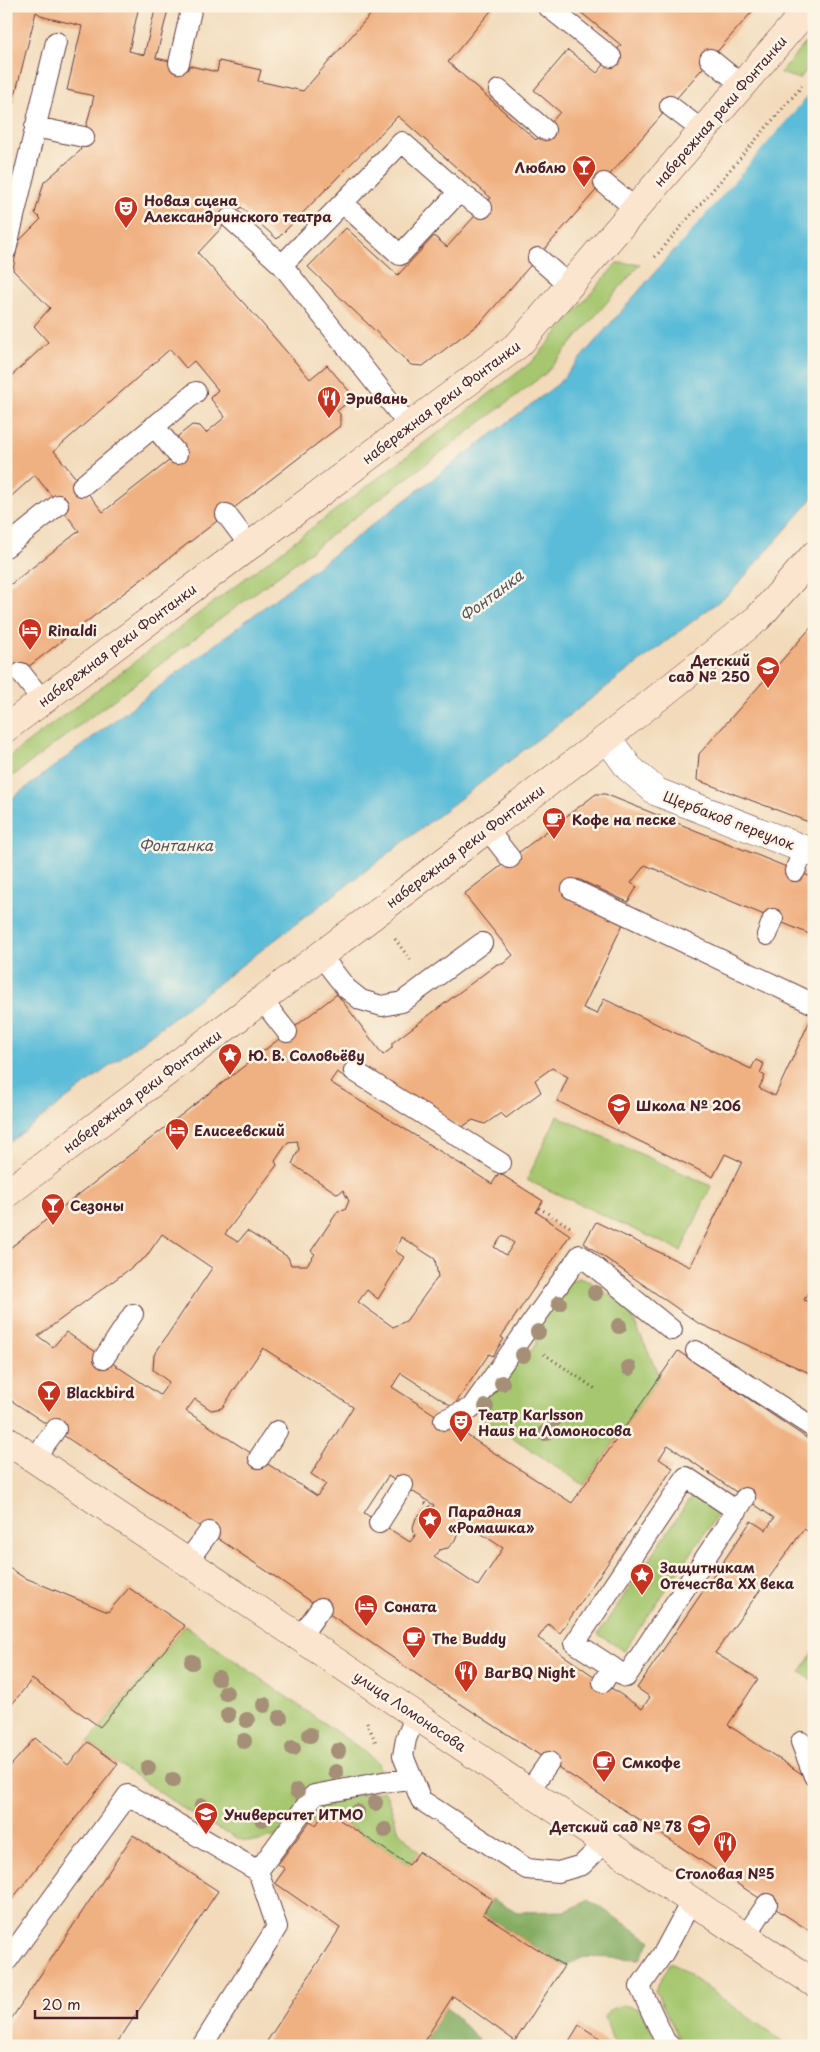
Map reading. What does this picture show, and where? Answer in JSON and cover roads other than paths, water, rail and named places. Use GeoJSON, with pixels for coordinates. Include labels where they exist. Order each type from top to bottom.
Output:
{"type":"FeatureCollection","features":[{"type":"Feature","properties":{"kind":"main road","name":"набережная реки Фонтанки"},"geometry":{"type":"LineString","coordinates":[[6,728],[410,428],[519,344],[810,6]]}},
{"type":"Feature","properties":{"kind":"main road","name":"набережная реки Фонтанки"},"geometry":{"type":"LineString","coordinates":[[6,1194],[607,738],[758,618],[814,555]]}},
{"type":"Feature","properties":{"kind":"main road","name":"улица Ломоносова"},"geometry":{"type":"LineString","coordinates":[[6,1440],[814,1982]]}},
{"type":"Feature","properties":{"kind":"street","name":"Щербаков переулок"},"geometry":{"type":"LineString","coordinates":[[607,738],[630,768],[657,792],[804,858]]}},
{"type":"Feature","properties":{"kind":"lane"},"geometry":{"type":"LineString","coordinates":[[179,63],[192,6]]}},
{"type":"Feature","properties":{"kind":"lane"},"geometry":{"type":"LineString","coordinates":[[547,6],[611,57]]}},
{"type":"Feature","properties":{"kind":"lane"},"geometry":{"type":"LineString","coordinates":[[6,250],[56,42]]}},
{"type":"Feature","properties":{"kind":"lane"},"geometry":{"type":"LineString","coordinates":[[710,59],[742,85]]}},
{"type":"Feature","properties":{"kind":"lane"},"geometry":{"type":"LineString","coordinates":[[500,90],[545,130]]}},
{"type":"Feature","properties":{"kind":"lane"},"geometry":{"type":"LineString","coordinates":[[670,106],[703,131]]}},
{"type":"Feature","properties":{"kind":"lane"},"geometry":{"type":"LineString","coordinates":[[36,127],[84,137]]}},
{"type":"Feature","properties":{"kind":"lane"},"geometry":{"type":"LineString","coordinates":[[282,265],[402,142],[459,192],[482,208]]}},
{"type":"Feature","properties":{"kind":"lane"},"geometry":{"type":"LineString","coordinates":[[604,183],[636,210]]}},
{"type":"Feature","properties":{"kind":"lane"},"geometry":{"type":"LineString","coordinates":[[343,203],[400,255],[459,192]]}},
{"type":"Feature","properties":{"kind":"lane"},"geometry":{"type":"LineString","coordinates":[[230,218],[282,265],[410,428]]}},
{"type":"Feature","properties":{"kind":"lane"},"geometry":{"type":"LineString","coordinates":[[538,258],[570,286]]}},
{"type":"Feature","properties":{"kind":"lane"},"geometry":{"type":"LineString","coordinates":[[82,486],[196,392]]}},
{"type":"Feature","properties":{"kind":"lane"},"geometry":{"type":"LineString","coordinates":[[154,426],[177,454]]}},
{"type":"Feature","properties":{"kind":"lane"},"geometry":{"type":"LineString","coordinates":[[6,547],[58,504]]}},
{"type":"Feature","properties":{"kind":"lane"},"geometry":{"type":"LineString","coordinates":[[226,514],[250,546]]}},
{"type":"Feature","properties":{"kind":"lane"},"geometry":{"type":"LineString","coordinates":[[21,673],[43,701]]}},
{"type":"Feature","properties":{"kind":"lane"},"geometry":{"type":"LineString","coordinates":[[487,829],[510,858]]}},
{"type":"Feature","properties":{"kind":"lane"},"geometry":{"type":"LineString","coordinates":[[572,889],[814,1004]]}},
{"type":"Feature","properties":{"kind":"lane"},"geometry":{"type":"LineString","coordinates":[[321,956],[346,988],[361,1000],[382,1006],[402,1002],[482,943]]}},
{"type":"Feature","properties":{"kind":"lane"},"geometry":{"type":"LineString","coordinates":[[262,1000],[287,1032]]}},
{"type":"Feature","properties":{"kind":"lane"},"geometry":{"type":"LineString","coordinates":[[354,1071],[501,1163]]}},
{"type":"Feature","properties":{"kind":"lane"},"geometry":{"type":"LineString","coordinates":[[444,1420],[471,1408],[580,1256],[672,1330]]}},
{"type":"Feature","properties":{"kind":"lane"},"geometry":{"type":"LineString","coordinates":[[104,1358],[133,1314]]}},
{"type":"Feature","properties":{"kind":"lane"},"geometry":{"type":"LineString","coordinates":[[696,1351],[801,1424]]}},
{"type":"Feature","properties":{"kind":"lane"},"geometry":{"type":"LineString","coordinates":[[34,1459],[56,1430]]}},
{"type":"Feature","properties":{"kind":"lane"},"geometry":{"type":"LineString","coordinates":[[259,1458],[277,1431]]}},
{"type":"Feature","properties":{"kind":"lane"},"geometry":{"type":"LineString","coordinates":[[686,1477],[741,1505],[626,1677],[607,1675],[575,1644],[686,1477]]}},
{"type":"Feature","properties":{"kind":"lane"},"geometry":{"type":"LineString","coordinates":[[379,1522],[403,1485]]}},
{"type":"Feature","properties":{"kind":"lane"},"geometry":{"type":"LineString","coordinates":[[187,1562],[209,1532]]}},
{"type":"Feature","properties":{"kind":"lane"},"geometry":{"type":"LineString","coordinates":[[300,1637],[321,1608]]}},
{"type":"Feature","properties":{"kind":"lane"},"geometry":{"type":"LineString","coordinates":[[416,1715],[406,1739],[403,1756],[421,1800],[527,1869],[558,1872],[582,1865],[605,1842]]}},
{"type":"Feature","properties":{"kind":"lane"},"geometry":{"type":"LineString","coordinates":[[801,1742],[814,1776]]}},
{"type":"Feature","properties":{"kind":"lane"},"geometry":{"type":"LineString","coordinates":[[529,1791],[549,1762]]}},
{"type":"Feature","properties":{"kind":"lane"},"geometry":{"type":"LineString","coordinates":[[258,1871],[314,1795],[383,1782],[412,1779]]}},
{"type":"Feature","properties":{"kind":"lane"},"geometry":{"type":"LineString","coordinates":[[6,1962],[128,1795],[258,1871],[277,1926],[202,2046]]}},
{"type":"Feature","properties":{"kind":"lane"},"geometry":{"type":"LineString","coordinates":[[670,2046],[665,2041],[640,1987],[664,1952],[692,1900]]}},
{"type":"Feature","properties":{"kind":"lane"},"geometry":{"type":"LineString","coordinates":[[746,1937],[767,1904]]}},
{"type":"Feature","properties":{"kind":"water","name":"Фонтанка"},"geometry":{"type":"Polygon","coordinates":[[[814,89],[814,497],[731,592],[6,1145],[6,803],[558,384],[814,89]]]}},
{"type":"Feature","properties":{"kind":"place","name":"Люблю"},"geometry":{"type":"Point","coordinates":[584,188]}},
{"type":"Feature","properties":{"kind":"place","name":"Новая сцена Александринского театра"},"geometry":{"type":"Point","coordinates":[126,229]}},
{"type":"Feature","properties":{"kind":"place","name":"Эривань"},"geometry":{"type":"Point","coordinates":[329,419]}},
{"type":"Feature","properties":{"kind":"place","name":"Rinaldi"},"geometry":{"type":"Point","coordinates":[30,651]}},
{"type":"Feature","properties":{"kind":"place","name":"Детский сад № 250"},"geometry":{"type":"Point","coordinates":[768,689]}},
{"type":"Feature","properties":{"kind":"place","name":"Кофе на песке"},"geometry":{"type":"Point","coordinates":[554,840]}},
{"type":"Feature","properties":{"kind":"place","name":"Ю. В. Соловьёву"},"geometry":{"type":"Point","coordinates":[230,1076]}},
{"type":"Feature","properties":{"kind":"place","name":"Школа № 206"},"geometry":{"type":"Point","coordinates":[619,1126]}},
{"type":"Feature","properties":{"kind":"place","name":"Елисеевский"},"geometry":{"type":"Point","coordinates":[177,1151]}},
{"type":"Feature","properties":{"kind":"place","name":"Сезоны"},"geometry":{"type":"Point","coordinates":[53,1226]}},
{"type":"Feature","properties":{"kind":"place","name":"Blackbird"},"geometry":{"type":"Point","coordinates":[49,1413]}},
{"type":"Feature","properties":{"kind":"place","name":"Театр Karlsson Haus на Ломоносова"},"geometry":{"type":"Point","coordinates":[461,1443]}},
{"type":"Feature","properties":{"kind":"place","name":"Парадная «Ромашка»"},"geometry":{"type":"Point","coordinates":[430,1540]}},
{"type":"Feature","properties":{"kind":"place","name":"Защитникам Отечества XX века"},"geometry":{"type":"Point","coordinates":[642,1596]}},
{"type":"Feature","properties":{"kind":"place","name":"Соната"},"geometry":{"type":"Point","coordinates":[366,1627]}},
{"type":"Feature","properties":{"kind":"place","name":"The Buddy"},"geometry":{"type":"Point","coordinates":[414,1659]}},
{"type":"Feature","properties":{"kind":"place","name":"BarBQ Night"},"geometry":{"type":"Point","coordinates":[466,1693]}},
{"type":"Feature","properties":{"kind":"place","name":"Смкофе"},"geometry":{"type":"Point","coordinates":[604,1783]}},
{"type":"Feature","properties":{"kind":"place","name":"Университет ИТМО"},"geometry":{"type":"Point","coordinates":[206,1835]}},
{"type":"Feature","properties":{"kind":"place","name":"Детский сад № 78"},"geometry":{"type":"Point","coordinates":[699,1847]}},
{"type":"Feature","properties":{"kind":"place","name":"Столовая №5"},"geometry":{"type":"Point","coordinates":[725,1864]}}]}
